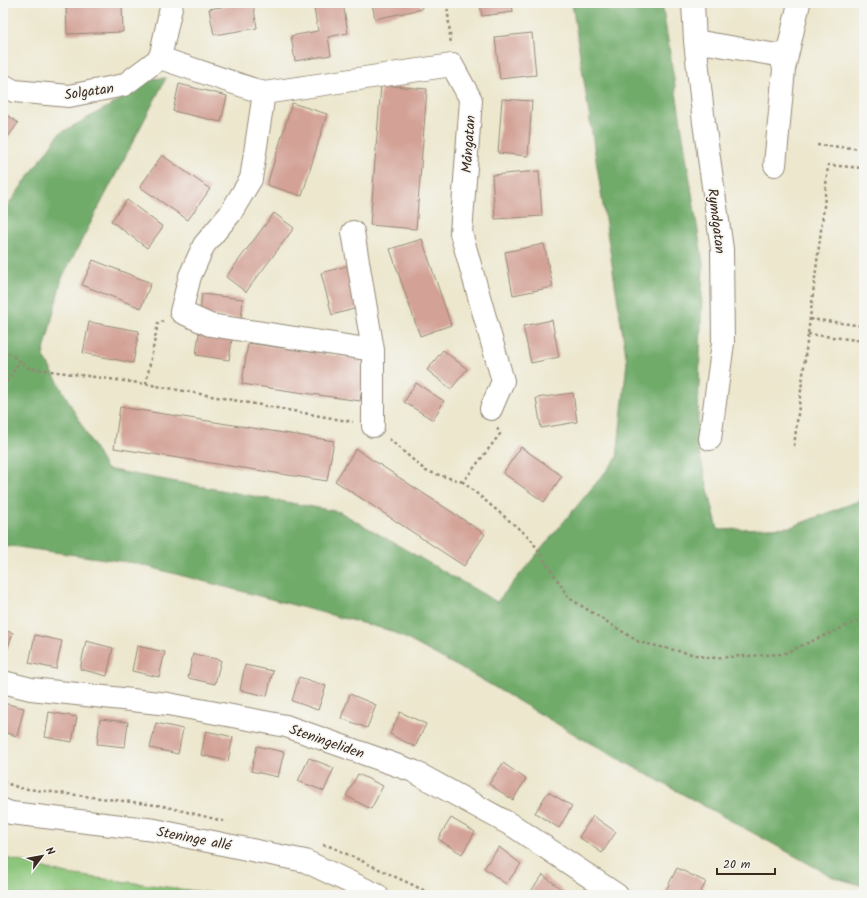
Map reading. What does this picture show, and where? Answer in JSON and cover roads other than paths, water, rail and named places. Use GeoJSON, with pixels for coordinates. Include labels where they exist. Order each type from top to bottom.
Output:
{"type":"FeatureCollection","features":[{"type":"Feature","properties":{"kind":"street"},"geometry":{"type":"LineString","coordinates":[[172,3],[160,58],[264,93],[251,179],[230,214],[204,245],[190,276],[181,312],[210,325],[373,350]]}},
{"type":"Feature","properties":{"kind":"street","name":"Rymdgatan"},"geometry":{"type":"LineString","coordinates":[[694,3],[695,41],[704,123],[722,248],[723,343],[710,440]]}},
{"type":"Feature","properties":{"kind":"street"},"geometry":{"type":"LineString","coordinates":[[775,165],[784,69],[799,3]]}},
{"type":"Feature","properties":{"kind":"street"},"geometry":{"type":"LineString","coordinates":[[695,41],[777,55],[782,60],[784,69]]}},
{"type":"Feature","properties":{"kind":"street","name":"Solgatan"},"geometry":{"type":"LineString","coordinates":[[3,85],[14,91],[69,96],[124,85],[160,58]]}},
{"type":"Feature","properties":{"kind":"street","name":"Mångatan"},"geometry":{"type":"LineString","coordinates":[[264,93],[452,65],[471,100],[461,233],[503,381],[491,409]]}},
{"type":"Feature","properties":{"kind":"street"},"geometry":{"type":"LineString","coordinates":[[353,232],[373,350],[373,426]]}},
{"type":"Feature","properties":{"kind":"street","name":"Steningeliden"},"geometry":{"type":"LineString","coordinates":[[3,682],[30,689],[168,704],[286,726],[413,772],[515,827],[617,895]]}},
{"type":"Feature","properties":{"kind":"street","name":"Steninge allé"},"geometry":{"type":"LineString","coordinates":[[3,810],[11,813],[155,830],[305,861],[377,895]]}}]}
